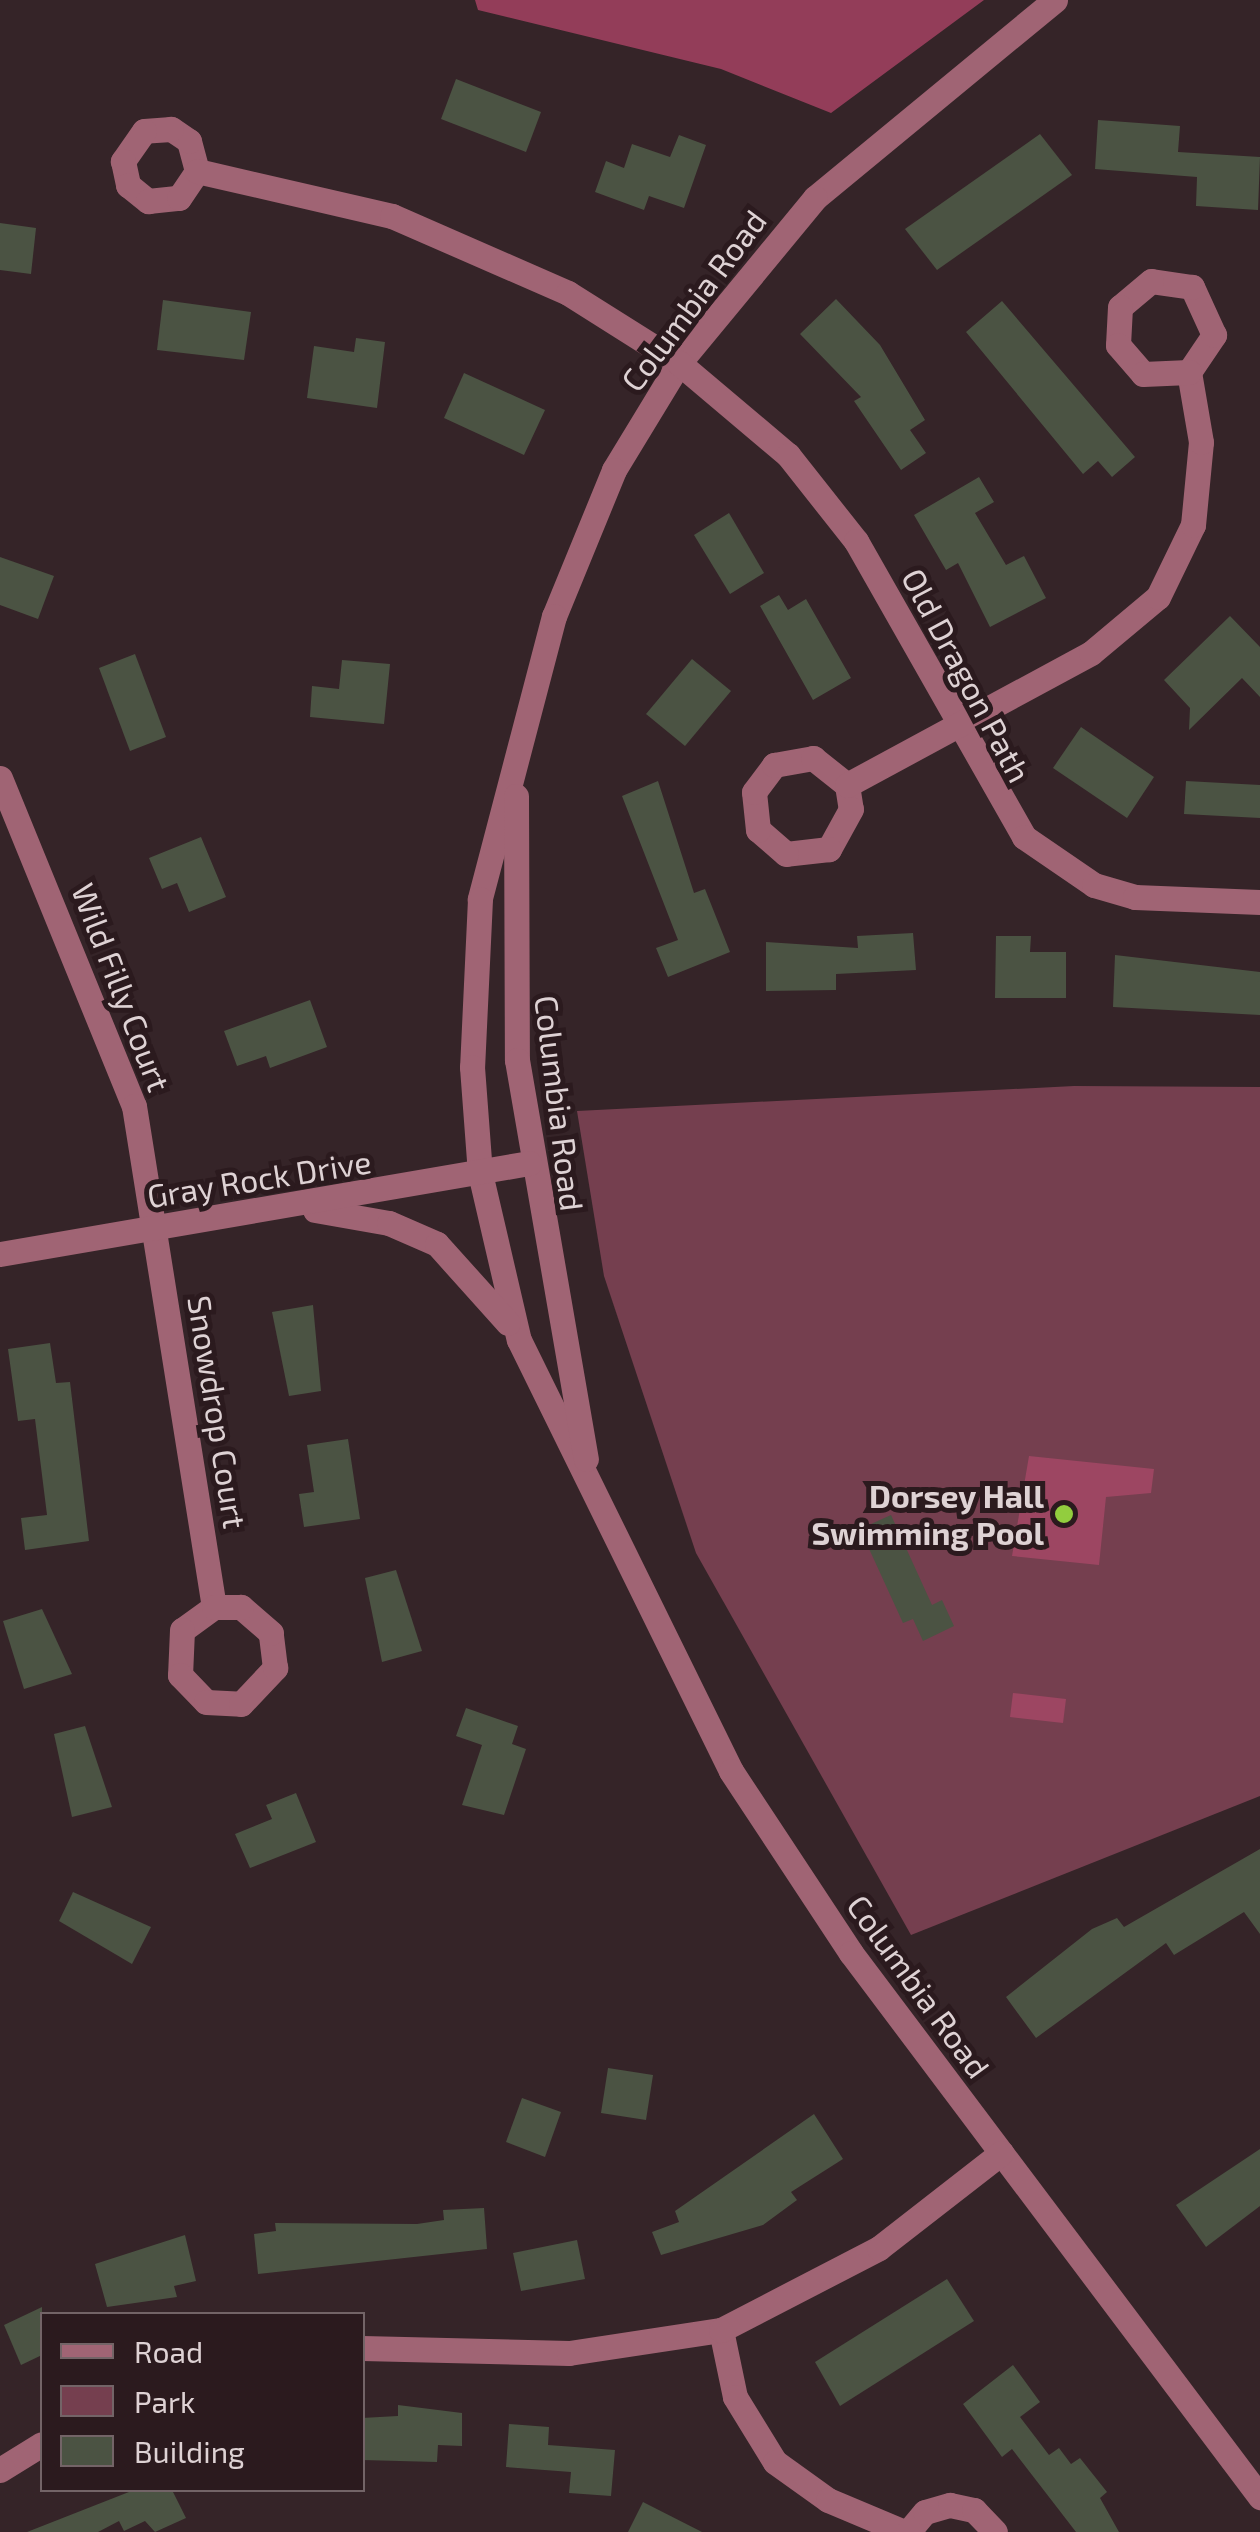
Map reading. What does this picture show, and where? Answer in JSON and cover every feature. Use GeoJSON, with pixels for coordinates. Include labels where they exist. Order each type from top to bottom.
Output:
{"type":"FeatureCollection","features":[{"type":"Feature","properties":{"kind":"street","name":"Columbia Road"},"geometry":{"type":"LineString","coordinates":[[1055,0],[815,198],[680,363],[579,542],[520,736],[480,899],[473,981],[480,1173],[519,1340],[589,1475],[731,1771],[1001,2153],[1260,2497]]}},
{"type":"Feature","properties":{"kind":"street","name":"Old Dragon Path"},"geometry":{"type":"LineString","coordinates":[[198,171],[314,193],[457,242],[568,292],[680,363],[824,497],[960,722],[996,800],[1056,864],[1135,898],[1260,902]]}},
{"type":"Feature","properties":{"kind":"street"},"geometry":{"type":"LineString","coordinates":[[846,786],[1091,654],[1158,596],[1193,525],[1200,484],[1200,403],[1189,372]]}},
{"type":"Feature","properties":{"kind":"street","name":"Columbia Road"},"geometry":{"type":"LineString","coordinates":[[520,736],[512,981],[529,1163],[589,1475]]}},
{"type":"Feature","properties":{"kind":"street","name":"Wild Filly Court"},"geometry":{"type":"LineString","coordinates":[[0,778],[117,1056],[157,1227]]}},
{"type":"Feature","properties":{"kind":"street","name":"Gray Rock Drive"},"geometry":{"type":"LineString","coordinates":[[0,1254],[529,1163]]}},
{"type":"Feature","properties":{"kind":"street"},"geometry":{"type":"LineString","coordinates":[[296,1206],[389,1222],[436,1244],[463,1263],[519,1340]]}},
{"type":"Feature","properties":{"kind":"street","name":"Snowdrop Court"},"geometry":{"type":"LineString","coordinates":[[157,1227],[214,1606]]}},
{"type":"Feature","properties":{"kind":"street"},"geometry":{"type":"LineString","coordinates":[[214,1606],[241,1607],[271,1632],[275,1668],[241,1704],[206,1702],[180,1675],[182,1630],[214,1606]]}},
{"type":"Feature","properties":{"kind":"street"},"geometry":{"type":"LineString","coordinates":[[365,2348],[569,2353],[721,2330],[862,2258],[1001,2153]]}},
{"type":"Feature","properties":{"kind":"street"},"geometry":{"type":"LineString","coordinates":[[721,2330],[735,2397],[774,2462],[828,2500],[906,2532],[925,2512],[950,2505],[974,2510],[995,2532]]}},
{"type":"Feature","properties":{"kind":"street"},"geometry":{"type":"LineString","coordinates":[[0,2470],[40,2445]]}},
{"type":"Feature","properties":{"kind":"green space"},"geometry":{"type":"Polygon","coordinates":[[[1074,1086],[1260,1087],[1260,1796],[911,1935],[696,1553],[604,1276],[577,1111],[1074,1086]]]}},
{"type":"Feature","properties":{"kind":"shaded area"},"geometry":{"type":"Polygon","coordinates":[[[475,0],[984,0],[831,113],[721,69],[478,10],[475,0]]]}},
{"type":"Feature","properties":{"kind":"shaded area","name":"Dorsey Hall Swimming Pool"},"geometry":{"type":"Polygon","coordinates":[[[1029,1456],[1154,1469],[1151,1493],[1106,1497],[1099,1565],[1012,1556],[1029,1456]]]}},
{"type":"Feature","properties":{"kind":"shaded area"},"geometry":{"type":"Polygon","coordinates":[[[1013,1693],[1066,1699],[1063,1723],[1010,1717],[1013,1693]]]}},
{"type":"Feature","properties":{"kind":"building"},"geometry":{"type":"Polygon","coordinates":[[[456,79],[541,112],[526,152],[441,119],[456,79]]]}},
{"type":"Feature","properties":{"kind":"building"},"geometry":{"type":"Polygon","coordinates":[[[1098,120],[1180,126],[1178,152],[1260,157],[1258,210],[1196,206],[1197,177],[1095,169],[1098,120]]]}},
{"type":"Feature","properties":{"kind":"building"},"geometry":{"type":"Polygon","coordinates":[[[1040,134],[1072,175],[937,270],[905,229],[1040,134]]]}},
{"type":"Feature","properties":{"kind":"building"},"geometry":{"type":"Polygon","coordinates":[[[679,135],[706,145],[684,208],[649,196],[644,210],[595,192],[606,161],[624,168],[632,144],[670,157],[679,135]]]}},
{"type":"Feature","properties":{"kind":"building"},"geometry":{"type":"Polygon","coordinates":[[[0,223],[36,228],[31,274],[0,270],[0,223]]]}},
{"type":"Feature","properties":{"kind":"building"},"geometry":{"type":"Polygon","coordinates":[[[836,299],[880,345],[925,420],[910,430],[926,453],[901,470],[854,401],[861,397],[800,334],[836,299]]]}},
{"type":"Feature","properties":{"kind":"building"},"geometry":{"type":"Polygon","coordinates":[[[163,300],[251,312],[244,360],[157,350],[163,300]]]}},
{"type":"Feature","properties":{"kind":"building"},"geometry":{"type":"Polygon","coordinates":[[[1002,301],[1135,457],[1112,477],[1098,461],[1083,474],[966,332],[1002,301]]]}},
{"type":"Feature","properties":{"kind":"building"},"geometry":{"type":"Polygon","coordinates":[[[356,338],[385,342],[377,408],[307,398],[314,346],[354,352],[356,338]]]}},
{"type":"Feature","properties":{"kind":"building"},"geometry":{"type":"Polygon","coordinates":[[[464,373],[545,410],[524,455],[444,418],[464,373]]]}},
{"type":"Feature","properties":{"kind":"building"},"geometry":{"type":"Polygon","coordinates":[[[979,477],[994,502],[975,513],[1006,565],[1024,556],[1046,598],[990,627],[958,563],[946,570],[914,515],[979,477]]]}},
{"type":"Feature","properties":{"kind":"building"},"geometry":{"type":"Polygon","coordinates":[[[729,513],[764,573],[730,594],[694,535],[729,513]]]}},
{"type":"Feature","properties":{"kind":"building"},"geometry":{"type":"Polygon","coordinates":[[[0,557],[54,576],[38,619],[0,605],[0,557]]]}},
{"type":"Feature","properties":{"kind":"building"},"geometry":{"type":"Polygon","coordinates":[[[779,595],[788,610],[806,599],[851,678],[813,700],[760,606],[779,595]]]}},
{"type":"Feature","properties":{"kind":"building"},"geometry":{"type":"Polygon","coordinates":[[[1230,616],[1260,647],[1260,697],[1242,678],[1189,730],[1190,708],[1164,680],[1230,616]]]}},
{"type":"Feature","properties":{"kind":"building"},"geometry":{"type":"Polygon","coordinates":[[[135,654],[166,737],[130,751],[99,668],[135,654]]]}},
{"type":"Feature","properties":{"kind":"building"},"geometry":{"type":"Polygon","coordinates":[[[692,659],[731,691],[685,746],[646,714],[692,659]]]}},
{"type":"Feature","properties":{"kind":"building"},"geometry":{"type":"Polygon","coordinates":[[[342,660],[390,664],[384,724],[310,717],[312,686],[339,689],[342,660]]]}},
{"type":"Feature","properties":{"kind":"building"},"geometry":{"type":"Polygon","coordinates":[[[1081,727],[1154,777],[1127,818],[1053,768],[1081,727]]]}},
{"type":"Feature","properties":{"kind":"building"},"geometry":{"type":"Polygon","coordinates":[[[658,781],[694,893],[705,889],[730,952],[668,977],[656,948],[678,940],[622,796],[658,781]]]}},
{"type":"Feature","properties":{"kind":"building"},"geometry":{"type":"Polygon","coordinates":[[[1186,781],[1260,785],[1260,818],[1184,814],[1186,781]]]}},
{"type":"Feature","properties":{"kind":"building"},"geometry":{"type":"Polygon","coordinates":[[[201,837],[226,897],[189,912],[177,883],[162,889],[149,858],[201,837]]]}},
{"type":"Feature","properties":{"kind":"building"},"geometry":{"type":"Polygon","coordinates":[[[913,933],[916,970],[836,974],[836,990],[766,991],[766,942],[858,948],[857,936],[913,933]]]}},
{"type":"Feature","properties":{"kind":"building"},"geometry":{"type":"Polygon","coordinates":[[[996,936],[1031,936],[1030,952],[1066,952],[1066,998],[995,998],[996,936]]]}},
{"type":"Feature","properties":{"kind":"building"},"geometry":{"type":"Polygon","coordinates":[[[1115,955],[1260,972],[1260,1015],[1113,1007],[1115,955]]]}},
{"type":"Feature","properties":{"kind":"building"},"geometry":{"type":"Polygon","coordinates":[[[310,1000],[327,1047],[270,1068],[266,1056],[237,1066],[224,1031],[310,1000]]]}},
{"type":"Feature","properties":{"kind":"building"},"geometry":{"type":"Polygon","coordinates":[[[313,1305],[321,1391],[289,1396],[272,1312],[313,1305]]]}},
{"type":"Feature","properties":{"kind":"building"},"geometry":{"type":"Polygon","coordinates":[[[50,1343],[56,1383],[70,1382],[89,1541],[25,1550],[21,1518],[47,1515],[35,1419],[18,1421],[8,1349],[50,1343]]]}},
{"type":"Feature","properties":{"kind":"building"},"geometry":{"type":"Polygon","coordinates":[[[348,1439],[360,1519],[304,1527],[299,1494],[314,1492],[307,1445],[348,1439]]]}},
{"type":"Feature","properties":{"kind":"building"},"geometry":{"type":"Polygon","coordinates":[[[891,1515],[932,1605],[942,1600],[954,1626],[923,1641],[913,1619],[903,1623],[860,1529],[891,1515]]]}},
{"type":"Feature","properties":{"kind":"building"},"geometry":{"type":"Polygon","coordinates":[[[396,1570],[422,1651],[382,1662],[365,1578],[396,1570]]]}},
{"type":"Feature","properties":{"kind":"building"},"geometry":{"type":"Polygon","coordinates":[[[42,1609],[72,1674],[24,1689],[3,1621],[42,1609]]]}},
{"type":"Feature","properties":{"kind":"building"},"geometry":{"type":"Polygon","coordinates":[[[466,1708],[518,1726],[512,1744],[526,1749],[504,1815],[462,1805],[482,1745],[456,1736],[466,1708]]]}},
{"type":"Feature","properties":{"kind":"building"},"geometry":{"type":"Polygon","coordinates":[[[85,1726],[112,1807],[72,1817],[54,1734],[85,1726]]]}},
{"type":"Feature","properties":{"kind":"building"},"geometry":{"type":"Polygon","coordinates":[[[296,1793],[316,1842],[250,1868],[235,1834],[272,1819],[266,1805],[296,1793]]]}},
{"type":"Feature","properties":{"kind":"building"},"geometry":{"type":"Polygon","coordinates":[[[1260,1849],[1260,1934],[1244,1912],[1174,1955],[1166,1943],[1036,2038],[1006,1997],[1092,1929],[1117,1918],[1124,1927],[1260,1849]]]}},
{"type":"Feature","properties":{"kind":"building"},"geometry":{"type":"Polygon","coordinates":[[[73,1892],[151,1927],[132,1964],[59,1921],[73,1892]]]}},
{"type":"Feature","properties":{"kind":"building"},"geometry":{"type":"Polygon","coordinates":[[[608,2068],[653,2075],[646,2120],[601,2113],[608,2068]]]}},
{"type":"Feature","properties":{"kind":"building"},"geometry":{"type":"Polygon","coordinates":[[[522,2098],[561,2112],[545,2157],[506,2142],[522,2098]]]}},
{"type":"Feature","properties":{"kind":"building"},"geometry":{"type":"Polygon","coordinates":[[[814,2114],[843,2159],[791,2192],[797,2200],[763,2225],[661,2255],[652,2232],[679,2222],[675,2211],[814,2114]]]}},
{"type":"Feature","properties":{"kind":"building"},"geometry":{"type":"Polygon","coordinates":[[[1260,2149],[1260,2206],[1206,2247],[1176,2205],[1260,2149]]]}},
{"type":"Feature","properties":{"kind":"building"},"geometry":{"type":"Polygon","coordinates":[[[484,2208],[487,2249],[258,2274],[254,2234],[276,2231],[275,2223],[417,2224],[444,2220],[443,2210],[484,2208]]]}},
{"type":"Feature","properties":{"kind":"building"},"geometry":{"type":"Polygon","coordinates":[[[185,2235],[196,2281],[174,2286],[177,2297],[107,2307],[95,2264],[185,2235]]]}},
{"type":"Feature","properties":{"kind":"building"},"geometry":{"type":"Polygon","coordinates":[[[577,2240],[585,2279],[521,2291],[513,2253],[577,2240]]]}},
{"type":"Feature","properties":{"kind":"building"},"geometry":{"type":"Polygon","coordinates":[[[947,2279],[974,2321],[840,2406],[815,2362],[947,2279]]]}},
{"type":"Feature","properties":{"kind":"building"},"geometry":{"type":"Polygon","coordinates":[[[42,2307],[40,2356],[21,2365],[4,2325],[42,2307]]]}},
{"type":"Feature","properties":{"kind":"building"},"geometry":{"type":"Polygon","coordinates":[[[1013,2365],[1040,2402],[1020,2417],[1049,2455],[1059,2448],[1071,2464],[1080,2458],[1107,2492],[1100,2498],[1119,2532],[1076,2532],[1012,2449],[1002,2457],[963,2404],[1013,2365]]]}},
{"type":"Feature","properties":{"kind":"building"},"geometry":{"type":"Polygon","coordinates":[[[398,2405],[462,2413],[462,2446],[438,2445],[437,2462],[365,2460],[365,2418],[398,2416],[398,2405]]]}},
{"type":"Feature","properties":{"kind":"building"},"geometry":{"type":"Polygon","coordinates":[[[509,2424],[549,2427],[548,2445],[615,2450],[611,2496],[569,2493],[571,2472],[506,2467],[509,2424]]]}},
{"type":"Feature","properties":{"kind":"building"},"geometry":{"type":"Polygon","coordinates":[[[129,2492],[173,2492],[186,2518],[155,2532],[145,2521],[124,2531],[119,2521],[98,2532],[27,2532],[129,2492]]]}},
{"type":"Feature","properties":{"kind":"building"},"geometry":{"type":"Polygon","coordinates":[[[643,2502],[702,2532],[628,2532],[643,2502]]]}},
{"type":"Feature","properties":{"kind":"place","name":"Dorsey Hall Swimming Pool"},"geometry":{"type":"Point","coordinates":[1064,1514]}}]}
